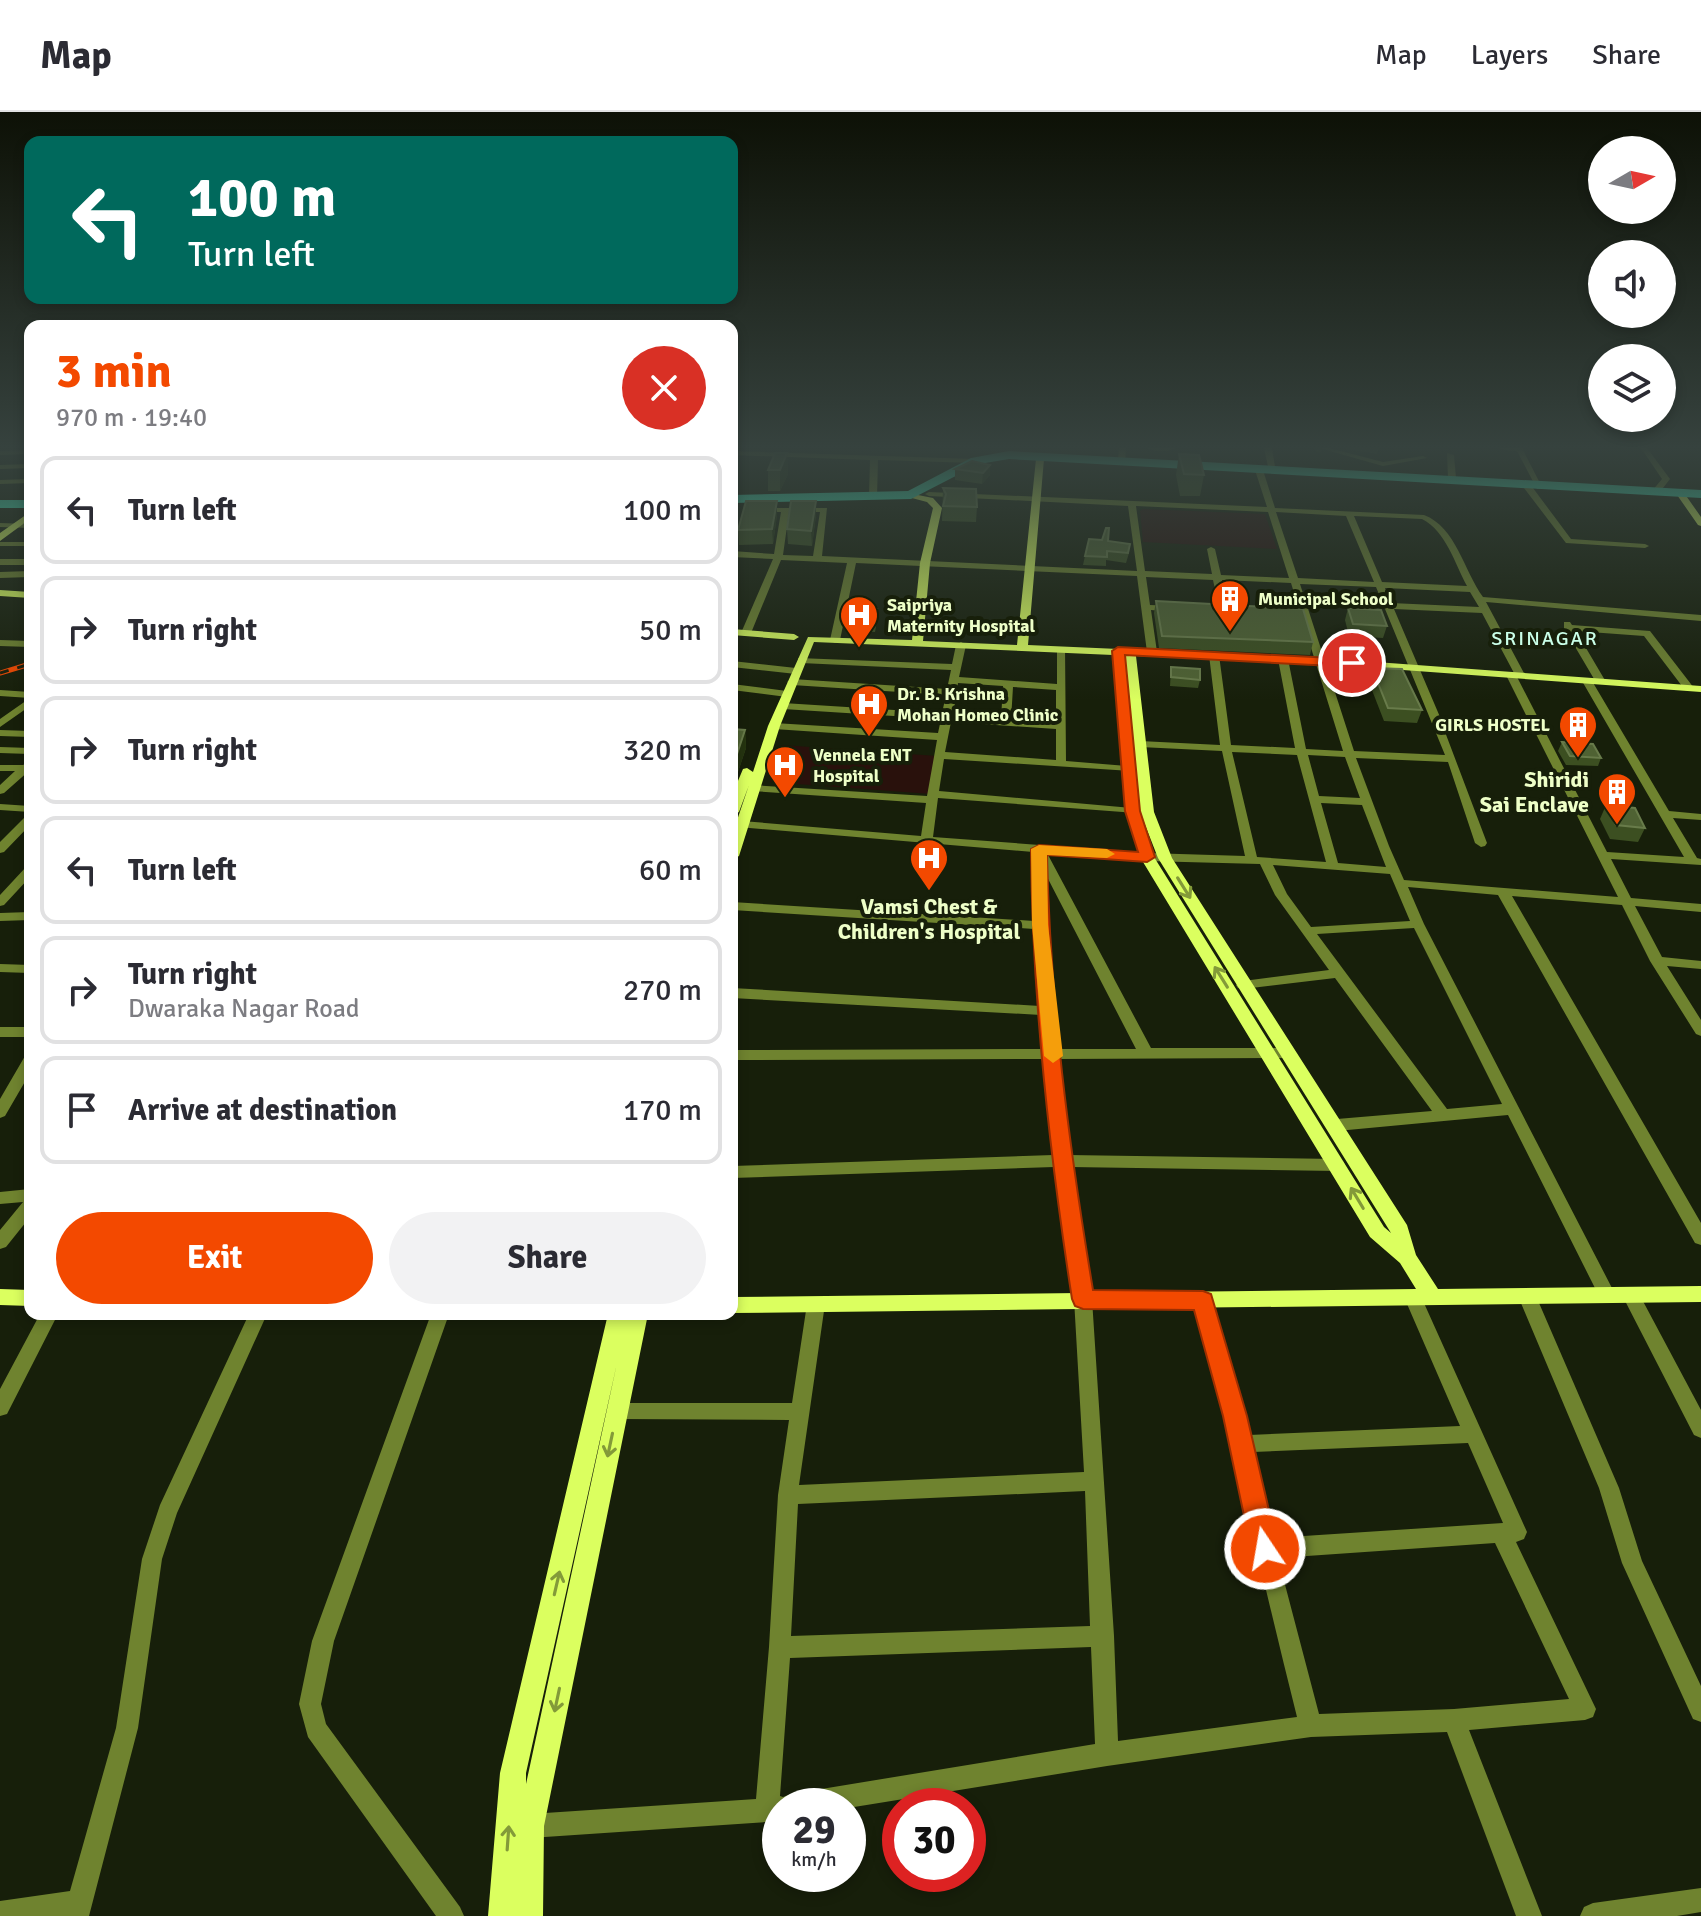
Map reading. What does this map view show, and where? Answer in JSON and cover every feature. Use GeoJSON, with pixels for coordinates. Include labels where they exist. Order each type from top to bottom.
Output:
{"type":"FeatureCollection","features":[{"type":"Feature","properties":{"kind":"street"},"geometry":{"type":"LineString","coordinates":[[738,632],[778,557],[782,532]]}},
{"type":"Feature","properties":{"kind":"street"},"geometry":{"type":"LineString","coordinates":[[817,559],[821,532]]}},
{"type":"Feature","properties":{"kind":"street"},"geometry":{"type":"LineString","coordinates":[[917,642],[925,563],[932,532]]}},
{"type":"Feature","properties":{"kind":"street"},"geometry":{"type":"LineString","coordinates":[[1022,648],[1034,532]]}},
{"type":"Feature","properties":{"kind":"street"},"geometry":{"type":"LineString","coordinates":[[1135,532],[1152,652]]}},
{"type":"Feature","properties":{"kind":"street"},"geometry":{"type":"LineString","coordinates":[[1280,532],[1349,753],[1396,877],[1607,1295]]}},
{"type":"Feature","properties":{"kind":"street"},"geometry":{"type":"LineString","coordinates":[[1358,532],[1452,759],[1481,843]]}},
{"type":"Feature","properties":{"kind":"street"},"geometry":{"type":"LineString","coordinates":[[1440,532],[1482,605],[1539,729],[1657,961],[1701,1030]]}},
{"type":"Feature","properties":{"kind":"street"},"geometry":{"type":"LineString","coordinates":[[1564,532],[1569,541],[1645,546]]}},
{"type":"Feature","properties":{"kind":"street"},"geometry":{"type":"LineString","coordinates":[[0,541],[24,543]]}},
{"type":"Feature","properties":{"kind":"street"},"geometry":{"type":"LineString","coordinates":[[1211,549],[1225,612]]}},
{"type":"Feature","properties":{"kind":"street"},"geometry":{"type":"LineString","coordinates":[[738,554],[1471,589]]}},
{"type":"Feature","properties":{"kind":"street"},"geometry":{"type":"LineString","coordinates":[[835,640],[852,561]]}},
{"type":"Feature","properties":{"kind":"street"},"geometry":{"type":"LineString","coordinates":[[0,562],[24,562]]}},
{"type":"Feature","properties":{"kind":"street"},"geometry":{"type":"LineString","coordinates":[[0,575],[24,574]]}},
{"type":"Feature","properties":{"kind":"street"},"geometry":{"type":"LineString","coordinates":[[0,595],[24,597]]}},
{"type":"Feature","properties":{"kind":"street"},"geometry":{"type":"LineString","coordinates":[[0,604],[24,605]]}},
{"type":"Feature","properties":{"kind":"street"},"geometry":{"type":"LineString","coordinates":[[1389,606],[1556,607],[1701,618]]}},
{"type":"Feature","properties":{"kind":"street"},"geometry":{"type":"LineString","coordinates":[[1145,607],[1193,610]]}},
{"type":"Feature","properties":{"kind":"street"},"geometry":{"type":"LineString","coordinates":[[1556,607],[1601,682]]}},
{"type":"Feature","properties":{"kind":"street"},"geometry":{"type":"LineString","coordinates":[[1209,611],[1238,612]]}},
{"type":"Feature","properties":{"kind":"street"},"geometry":{"type":"LineString","coordinates":[[1634,613],[1647,633],[1695,688]]}},
{"type":"Feature","properties":{"kind":"street"},"geometry":{"type":"LineString","coordinates":[[1293,615],[1307,616]]}},
{"type":"Feature","properties":{"kind":"street"},"geometry":{"type":"LineString","coordinates":[[1569,628],[1647,633]]}},
{"type":"Feature","properties":{"kind":"street"},"geometry":{"type":"LineString","coordinates":[[738,636],[1214,655],[1695,688]]}},
{"type":"Feature","properties":{"kind":"street"},"geometry":{"type":"LineString","coordinates":[[738,828],[802,641]]}},
{"type":"Feature","properties":{"kind":"street"},"geometry":{"type":"LineString","coordinates":[[0,643],[24,644]]}},
{"type":"Feature","properties":{"kind":"street"},"geometry":{"type":"LineString","coordinates":[[927,838],[939,755],[961,645]]}},
{"type":"Feature","properties":{"kind":"street"},"geometry":{"type":"LineString","coordinates":[[1061,764],[1062,649]]}},
{"type":"Feature","properties":{"kind":"street"},"geometry":{"type":"LineString","coordinates":[[1124,651],[1140,744],[1147,812],[1165,858],[1243,985],[1337,1125],[1400,1230],[1471,1434],[1517,1532],[1265,1549]]}},
{"type":"Feature","properties":{"kind":"street"},"geometry":{"type":"LineString","coordinates":[[1124,651],[1127,769],[1132,811],[1147,857],[1377,1232],[1407,1257]]}},
{"type":"Feature","properties":{"kind":"street"},"geometry":{"type":"LineString","coordinates":[[1214,655],[1226,747],[1259,861],[1336,973],[1388,1038],[1443,1115]]}},
{"type":"Feature","properties":{"kind":"street"},"geometry":{"type":"LineString","coordinates":[[1283,659],[1301,751],[1333,867]]}},
{"type":"Feature","properties":{"kind":"street"},"geometry":{"type":"LineString","coordinates":[[738,666],[789,682],[948,717],[1061,726]]}},
{"type":"Feature","properties":{"kind":"street"},"geometry":{"type":"LineString","coordinates":[[738,686],[957,667]]}},
{"type":"Feature","properties":{"kind":"street"},"geometry":{"type":"LineString","coordinates":[[956,680],[1061,687]]}},
{"type":"Feature","properties":{"kind":"street"},"geometry":{"type":"LineString","coordinates":[[1587,681],[1665,814],[1697,862]]}},
{"type":"Feature","properties":{"kind":"street"},"geometry":{"type":"LineString","coordinates":[[789,682],[952,692]]}},
{"type":"Feature","properties":{"kind":"street"},"geometry":{"type":"LineString","coordinates":[[738,798],[789,682]]}},
{"type":"Feature","properties":{"kind":"street"},"geometry":{"type":"LineString","coordinates":[[1006,722],[1008,684]]}},
{"type":"Feature","properties":{"kind":"street"},"geometry":{"type":"LineString","coordinates":[[0,693],[24,697]]}},
{"type":"Feature","properties":{"kind":"street"},"geometry":{"type":"LineString","coordinates":[[0,724],[24,703]]}},
{"type":"Feature","properties":{"kind":"street"},"geometry":{"type":"LineString","coordinates":[[11,714],[24,715]]}},
{"type":"Feature","properties":{"kind":"street"},"geometry":{"type":"LineString","coordinates":[[1436,720],[1539,729]]}},
{"type":"Feature","properties":{"kind":"street"},"geometry":{"type":"LineString","coordinates":[[774,726],[943,737]]}},
{"type":"Feature","properties":{"kind":"street"},"geometry":{"type":"LineString","coordinates":[[0,733],[24,734]]}},
{"type":"Feature","properties":{"kind":"street"},"geometry":{"type":"LineString","coordinates":[[1140,744],[1452,759]]}},
{"type":"Feature","properties":{"kind":"street"},"geometry":{"type":"LineString","coordinates":[[0,750],[24,751]]}},
{"type":"Feature","properties":{"kind":"street"},"geometry":{"type":"LineString","coordinates":[[939,755],[1127,769]]}},
{"type":"Feature","properties":{"kind":"street"},"geometry":{"type":"LineString","coordinates":[[0,768],[24,766]]}},
{"type":"Feature","properties":{"kind":"street"},"geometry":{"type":"LineString","coordinates":[[1,789],[24,769]]}},
{"type":"Feature","properties":{"kind":"street"},"geometry":{"type":"LineString","coordinates":[[752,788],[1132,811]]}},
{"type":"Feature","properties":{"kind":"street"},"geometry":{"type":"LineString","coordinates":[[1315,799],[1368,802]]}},
{"type":"Feature","properties":{"kind":"street"},"geometry":{"type":"LineString","coordinates":[[0,807],[24,809]]}},
{"type":"Feature","properties":{"kind":"street"},"geometry":{"type":"LineString","coordinates":[[1665,814],[1701,817]]}},
{"type":"Feature","properties":{"kind":"street"},"geometry":{"type":"LineString","coordinates":[[0,849],[24,824]]}},
{"type":"Feature","properties":{"kind":"street"},"geometry":{"type":"LineString","coordinates":[[738,831],[927,838],[1147,857],[1259,861],[1333,867],[1503,892],[1701,908]]}},
{"type":"Feature","properties":{"kind":"street"},"geometry":{"type":"LineString","coordinates":[[1039,849],[1040,925],[1061,1161],[1083,1299],[1107,1754]]}},
{"type":"Feature","properties":{"kind":"street"},"geometry":{"type":"LineString","coordinates":[[1039,849],[1145,1051]]}},
{"type":"Feature","properties":{"kind":"street"},"geometry":{"type":"LineString","coordinates":[[1603,855],[1697,862]]}},
{"type":"Feature","properties":{"kind":"street"},"geometry":{"type":"LineString","coordinates":[[0,902],[24,876]]}},
{"type":"Feature","properties":{"kind":"street"},"geometry":{"type":"LineString","coordinates":[[1503,892],[1701,1238]]}},
{"type":"Feature","properties":{"kind":"street"},"geometry":{"type":"LineString","coordinates":[[738,906],[1040,925]]}},
{"type":"Feature","properties":{"kind":"street"},"geometry":{"type":"LineString","coordinates":[[0,917],[24,916]]}},
{"type":"Feature","properties":{"kind":"street"},"geometry":{"type":"LineString","coordinates":[[1308,931],[1418,924]]}},
{"type":"Feature","properties":{"kind":"street"},"geometry":{"type":"LineString","coordinates":[[1657,961],[1701,965]]}},
{"type":"Feature","properties":{"kind":"street"},"geometry":{"type":"LineString","coordinates":[[0,968],[24,969]]}},
{"type":"Feature","properties":{"kind":"street"},"geometry":{"type":"LineString","coordinates":[[1243,985],[1336,973]]}},
{"type":"Feature","properties":{"kind":"street"},"geometry":{"type":"LineString","coordinates":[[738,993],[1050,1011]]}},
{"type":"Feature","properties":{"kind":"street"},"geometry":{"type":"LineString","coordinates":[[0,1032],[24,1032]]}},
{"type":"Feature","properties":{"kind":"street"},"geometry":{"type":"LineString","coordinates":[[738,1055],[1145,1051],[1289,1053]]}},
{"type":"Feature","properties":{"kind":"street"},"geometry":{"type":"LineString","coordinates":[[0,1112],[24,1070]]}},
{"type":"Feature","properties":{"kind":"street"},"geometry":{"type":"LineString","coordinates":[[1337,1125],[1512,1109]]}},
{"type":"Feature","properties":{"kind":"street"},"geometry":{"type":"LineString","coordinates":[[738,1172],[1061,1161],[1337,1165]]}},
{"type":"Feature","properties":{"kind":"street"},"geometry":{"type":"LineString","coordinates":[[0,1198],[24,1196]]}},
{"type":"Feature","properties":{"kind":"street"},"geometry":{"type":"LineString","coordinates":[[0,1242],[24,1212]]}},
{"type":"Feature","properties":{"kind":"street"},"geometry":{"type":"LineString","coordinates":[[738,1305],[1701,1294]]}},
{"type":"Feature","properties":{"kind":"street"},"geometry":{"type":"LineString","coordinates":[[1631,1295],[1701,1429]]}},
{"type":"Feature","properties":{"kind":"street"},"geometry":{"type":"LineString","coordinates":[[1527,1296],[1609,1488],[1632,1563],[1701,1711]]}},
{"type":"Feature","properties":{"kind":"street"},"geometry":{"type":"LineString","coordinates":[[0,1297],[24,1298]]}},
{"type":"Feature","properties":{"kind":"street"},"geometry":{"type":"LineString","coordinates":[[1203,1301],[1311,1726]]}},
{"type":"Feature","properties":{"kind":"street"},"geometry":{"type":"LineString","coordinates":[[774,1788],[788,1495],[816,1304]]}},
{"type":"Feature","properties":{"kind":"street"},"geometry":{"type":"LineString","coordinates":[[0,1408],[46,1320]]}},
{"type":"Feature","properties":{"kind":"street"},"geometry":{"type":"LineString","coordinates":[[0,1913],[78,1909],[127,1728],[152,1559],[167,1512],[255,1320]]}},
{"type":"Feature","properties":{"kind":"street"},"geometry":{"type":"LineString","coordinates":[[438,1320],[323,1641],[310,1704],[316,1729],[451,1916]]}},
{"type":"Feature","properties":{"kind":"street"},"geometry":{"type":"LineString","coordinates":[[502,1916],[513,1773],[617,1320]]}},
{"type":"Feature","properties":{"kind":"street"},"geometry":{"type":"LineString","coordinates":[[529,1916],[530,1826],[637,1320]]}},
{"type":"Feature","properties":{"kind":"street"},"geometry":{"type":"LineString","coordinates":[[618,1411],[800,1412]]}},
{"type":"Feature","properties":{"kind":"street"},"geometry":{"type":"LineString","coordinates":[[1241,1444],[1471,1434]]}},
{"type":"Feature","properties":{"kind":"street"},"geometry":{"type":"LineString","coordinates":[[788,1495],[1094,1481]]}},
{"type":"Feature","properties":{"kind":"street"},"geometry":{"type":"LineString","coordinates":[[866,1794],[1107,1754],[1311,1726],[1454,1720],[1585,1709],[1502,1535]]}},
{"type":"Feature","properties":{"kind":"street"},"geometry":{"type":"LineString","coordinates":[[780,1647],[1103,1636]]}},
{"type":"Feature","properties":{"kind":"street"},"geometry":{"type":"LineString","coordinates":[[1454,1720],[1529,1916]]}},
{"type":"Feature","properties":{"kind":"street"},"geometry":{"type":"LineString","coordinates":[[530,1826],[762,1810]]}},
{"type":"Feature","properties":{"kind":"street"},"geometry":{"type":"LineString","coordinates":[[1593,1916],[1701,1900]]}},
{"type":"Feature","properties":{"kind":"shaded area"},"geometry":{"type":"Polygon","coordinates":[[[1142,532],[1271,532],[1277,549],[1143,542],[1142,532]]]}},
{"type":"Feature","properties":{"kind":"shaded area"},"geometry":{"type":"Polygon","coordinates":[[[782,745],[937,756],[931,794],[770,782],[782,745]]]}},
{"type":"Feature","properties":{"kind":"building"},"geometry":{"type":"Polygon","coordinates":[[[1105,532],[1109,532],[1108,541],[1130,544],[1128,553],[1107,551],[1107,557],[1085,556],[1089,539],[1102,540],[1105,532]]]}},
{"type":"Feature","properties":{"kind":"building"},"geometry":{"type":"Polygon","coordinates":[[[1156,601],[1303,609],[1313,642],[1162,636],[1156,601]]]}},
{"type":"Feature","properties":{"kind":"building"},"geometry":{"type":"Polygon","coordinates":[[[847,608],[877,609],[875,620],[845,618],[847,608]]]}},
{"type":"Feature","properties":{"kind":"building"},"geometry":{"type":"Polygon","coordinates":[[[1348,608],[1381,610],[1387,626],[1353,624],[1348,608]]]}},
{"type":"Feature","properties":{"kind":"building"},"geometry":{"type":"Polygon","coordinates":[[[1171,667],[1200,669],[1200,680],[1171,677],[1171,667]]]}},
{"type":"Feature","properties":{"kind":"building"},"geometry":{"type":"Polygon","coordinates":[[[1372,668],[1402,669],[1422,710],[1388,708],[1372,668]]]}},
{"type":"Feature","properties":{"kind":"building"},"geometry":{"type":"Polygon","coordinates":[[[738,729],[745,730],[738,751],[738,729]]]}},
{"type":"Feature","properties":{"kind":"building"},"geometry":{"type":"Polygon","coordinates":[[[1562,742],[1593,744],[1601,758],[1570,756],[1562,742]]]}},
{"type":"Feature","properties":{"kind":"building"},"geometry":{"type":"Polygon","coordinates":[[[1606,805],[1635,808],[1645,828],[1616,825],[1606,805]]]}},
{"type":"Feature","properties":{"kind":"railway"},"geometry":{"type":"LineString","coordinates":[[0,673],[24,666]]}},
{"type":"Feature","properties":{"kind":"slow traffic"},"geometry":{"type":"LineString","coordinates":[[1053,1056],[1040,925],[1039,849],[1107,854]]}},
{"type":"Feature","properties":{"kind":"place","name":"Municipal School"},"geometry":{"type":"Point","coordinates":[1230,633]}},
{"type":"Feature","properties":{"kind":"place","name":"Saipriya Maternity Hospital"},"geometry":{"type":"Point","coordinates":[859,649]}},
{"type":"Feature","properties":{"kind":"place","name":"Dr. B. Krishna Mohan Homeo Clinic"},"geometry":{"type":"Point","coordinates":[869,738]}},
{"type":"Feature","properties":{"kind":"place","name":"GIRLS HOSTEL"},"geometry":{"type":"Point","coordinates":[1578,759]}},
{"type":"Feature","properties":{"kind":"place","name":"Vennela ENT Hospital"},"geometry":{"type":"Point","coordinates":[785,799]}},
{"type":"Feature","properties":{"kind":"place","name":"Shiridi Sai Enclave"},"geometry":{"type":"Point","coordinates":[1617,826]}},
{"type":"Feature","properties":{"kind":"place","name":"Vamsi Chest & Children's Hospital"},"geometry":{"type":"Point","coordinates":[929,892]}},
{"type":"Feature","properties":{"kind":"district","name":"SRINAGAR"},"geometry":{"type":"Point","coordinates":[1545,638]}},
{"type":"Feature","properties":{"kind":"route"},"geometry":{"type":"LineString","coordinates":[[1265,1549],[1235,1416],[1203,1301],[1083,1299],[1061,1161],[1049,997],[1040,925],[1039,849],[1147,857],[1132,811],[1118,651],[1352,663]]}}]}
